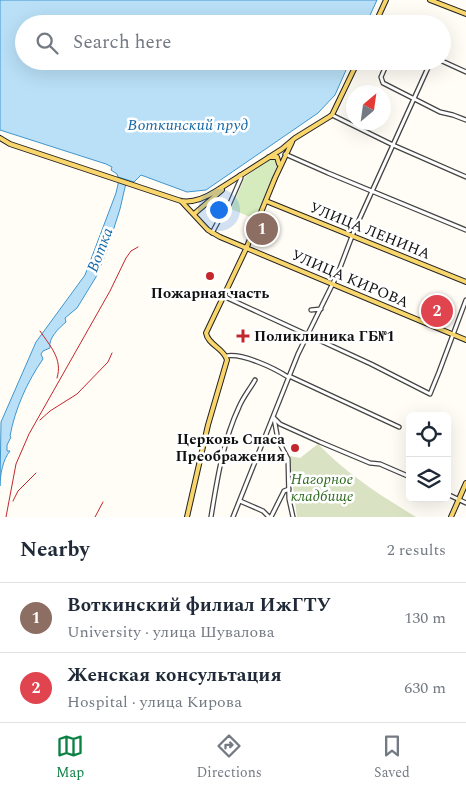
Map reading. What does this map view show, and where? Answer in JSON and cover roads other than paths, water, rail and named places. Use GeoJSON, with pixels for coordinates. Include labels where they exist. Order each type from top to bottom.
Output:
{"type":"FeatureCollection","features":[{"type":"Feature","properties":{"kind":"main road"},"geometry":{"type":"LineString","coordinates":[[380,15],[386,0]]}},
{"type":"Feature","properties":{"kind":"main road"},"geometry":{"type":"LineString","coordinates":[[430,0],[466,14]]}},
{"type":"Feature","properties":{"kind":"main road"},"geometry":{"type":"LineString","coordinates":[[194,214],[240,175],[332,115],[354,70]]}},
{"type":"Feature","properties":{"kind":"main road"},"geometry":{"type":"LineString","coordinates":[[0,138],[10,144],[181,201],[191,201],[205,197],[231,182]]}},
{"type":"Feature","properties":{"kind":"main road"},"geometry":{"type":"LineString","coordinates":[[187,517],[208,425],[227,361],[226,356],[210,342],[206,333],[246,249],[285,154],[296,138]]}},
{"type":"Feature","properties":{"kind":"main road"},"geometry":{"type":"LineString","coordinates":[[267,157],[277,157],[279,167]]}},
{"type":"Feature","properties":{"kind":"main road","name":"УЛИЦА КИРОВА"},"geometry":{"type":"LineString","coordinates":[[181,201],[212,233],[246,249],[466,340]]}},
{"type":"Feature","properties":{"kind":"main road","name":"УЛИЦА ЛЕНИНА"},"geometry":{"type":"LineString","coordinates":[[266,201],[466,282]]}},
{"type":"Feature","properties":{"kind":"main road"},"geometry":{"type":"LineString","coordinates":[[451,517],[466,483]]}},
{"type":"Feature","properties":{"kind":"street"},"geometry":{"type":"LineString","coordinates":[[451,65],[466,72]]}},
{"type":"Feature","properties":{"kind":"street"},"geometry":{"type":"LineString","coordinates":[[384,70],[381,77],[383,83],[440,112],[466,120]]}},
{"type":"Feature","properties":{"kind":"street"},"geometry":{"type":"LineString","coordinates":[[233,517],[307,335],[333,284],[352,236],[427,70]]}},
{"type":"Feature","properties":{"kind":"street"},"geometry":{"type":"LineString","coordinates":[[332,115],[393,145],[466,177]]}},
{"type":"Feature","properties":{"kind":"street"},"geometry":{"type":"LineString","coordinates":[[285,154],[466,230]]}},
{"type":"Feature","properties":{"kind":"street"},"geometry":{"type":"LineString","coordinates":[[212,233],[227,210],[238,187],[240,175]]}},
{"type":"Feature","properties":{"kind":"street"},"geometry":{"type":"LineString","coordinates":[[223,296],[371,364],[430,394],[466,300]]}},
{"type":"Feature","properties":{"kind":"street"},"geometry":{"type":"LineString","coordinates":[[311,310],[320,309]]}},
{"type":"Feature","properties":{"kind":"street"},"geometry":{"type":"LineString","coordinates":[[226,356],[236,355],[257,362],[399,427]]}},
{"type":"Feature","properties":{"kind":"street"},"geometry":{"type":"LineString","coordinates":[[210,517],[225,444],[239,406],[255,380]]}},
{"type":"Feature","properties":{"kind":"street"},"geometry":{"type":"LineString","coordinates":[[274,418],[280,424],[320,442],[370,463],[380,464],[406,474]]}},
{"type":"Feature","properties":{"kind":"street"},"geometry":{"type":"LineString","coordinates":[[274,418],[278,440],[288,459],[289,499],[293,517]]}},
{"type":"Feature","properties":{"kind":"street"},"geometry":{"type":"LineString","coordinates":[[240,500],[270,517],[284,491],[289,489]]}},
{"type":"Feature","properties":{"kind":"street"},"geometry":{"type":"LineString","coordinates":[[451,496],[466,503]]}},
{"type":"Feature","properties":{"kind":"water","name":"Воткинский пруд"},"geometry":{"type":"Polygon","coordinates":[[[0,0],[377,0],[370,15],[15,15],[15,70],[346,70],[335,95],[318,113],[206,190],[187,192],[141,175],[134,182],[118,177],[111,170],[112,167],[106,164],[0,130],[0,0]]]}},
{"type":"Feature","properties":{"kind":"water","name":"Вотка"},"geometry":{"type":"Polygon","coordinates":[[[119,180],[126,183],[106,253],[96,277],[77,308],[65,318],[66,322],[52,337],[50,348],[41,354],[43,359],[18,406],[11,437],[7,445],[7,451],[10,451],[2,467],[0,486],[1,422],[36,342],[85,275],[116,193],[119,180]]]}},
{"type":"Feature","properties":{"kind":"railway"},"geometry":{"type":"LineString","coordinates":[[6,517],[16,464],[29,434],[110,291],[126,258],[131,251],[138,247]]}},
{"type":"Feature","properties":{"kind":"railway"},"geometry":{"type":"LineString","coordinates":[[40,331],[57,359],[57,378]]}},
{"type":"Feature","properties":{"kind":"railway"},"geometry":{"type":"LineString","coordinates":[[40,420],[50,411],[77,394],[108,362],[112,353]]}},
{"type":"Feature","properties":{"kind":"railway"},"geometry":{"type":"LineString","coordinates":[[13,501],[18,491],[36,473]]}},
{"type":"Feature","properties":{"kind":"railway"},"geometry":{"type":"LineString","coordinates":[[95,517],[103,502]]}},
{"type":"Feature","properties":{"kind":"place","name":"Воткинский филиал ИжГТУ"},"geometry":{"type":"Point","coordinates":[262,229]}},
{"type":"Feature","properties":{"kind":"place","name":"Пожарная часть"},"geometry":{"type":"Point","coordinates":[210,276]}},
{"type":"Feature","properties":{"kind":"place","name":"Женская консультация"},"geometry":{"type":"Point","coordinates":[437,311]}},
{"type":"Feature","properties":{"kind":"place","name":"Поликлиника ГБ№1"},"geometry":{"type":"Point","coordinates":[243,336]}},
{"type":"Feature","properties":{"kind":"place","name":"Церковь Спаса Преображения"},"geometry":{"type":"Point","coordinates":[295,448]}},
{"type":"Feature","properties":{"kind":"park label","name":"Нагорное кладбище"},"geometry":{"type":"Point","coordinates":[322,488]}}]}
